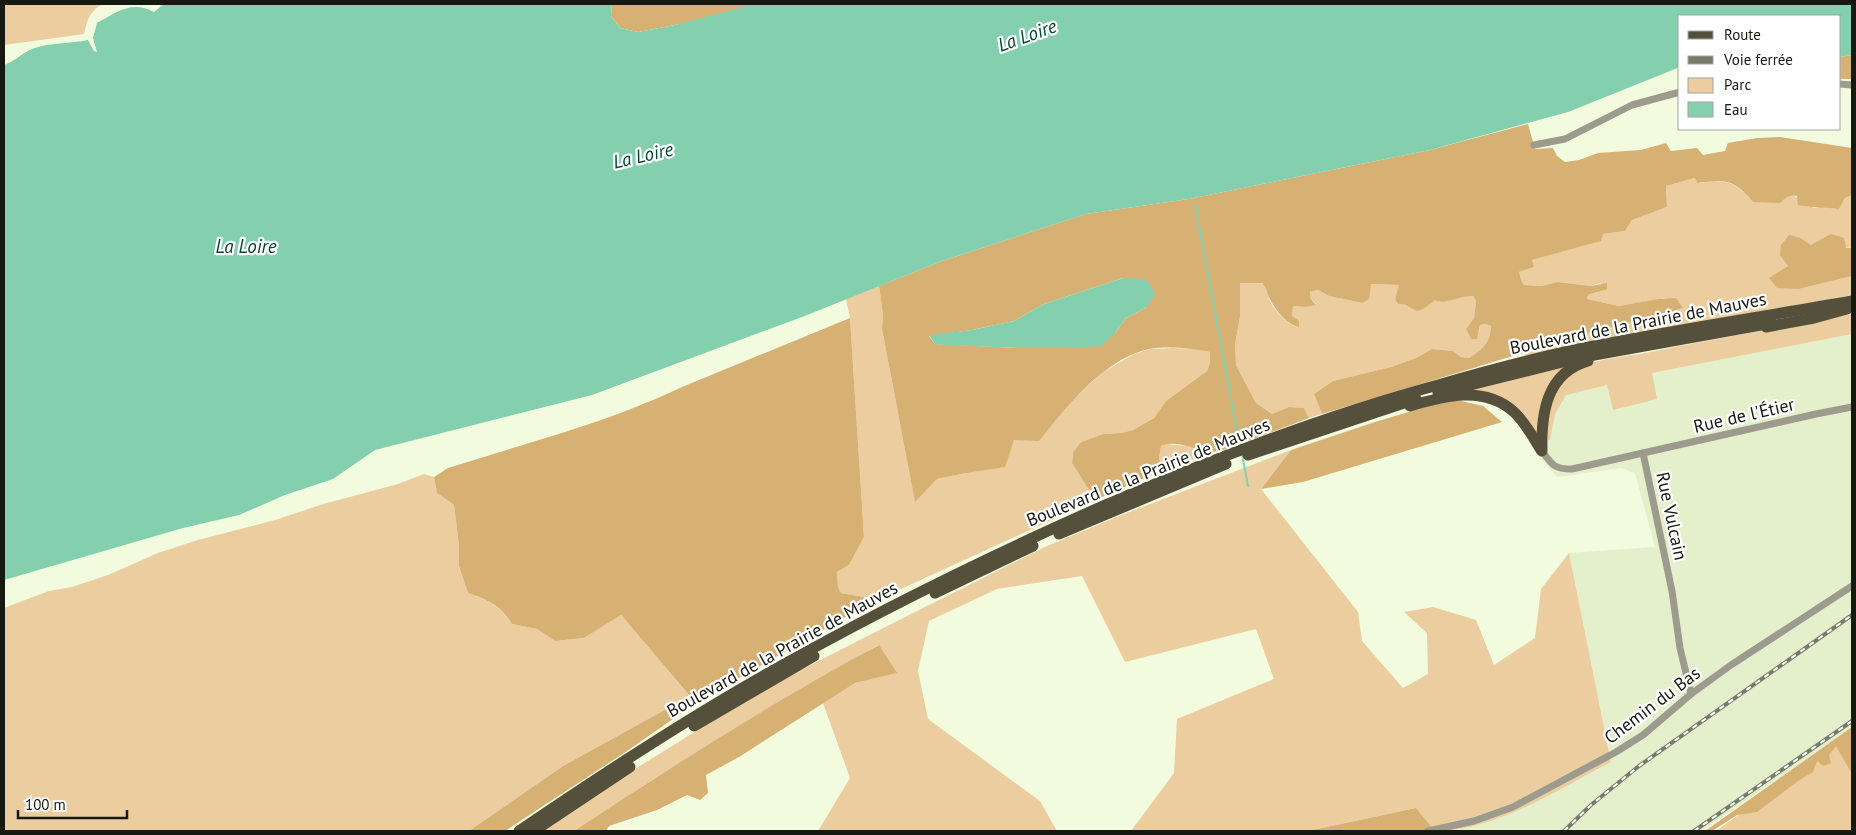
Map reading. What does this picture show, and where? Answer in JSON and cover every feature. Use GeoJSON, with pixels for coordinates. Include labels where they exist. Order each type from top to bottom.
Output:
{"type":"FeatureCollection","features":[{"type":"Feature","properties":{"kind":"main road","name":"Boulevard de la Prairie de Mauves"},"geometry":{"type":"LineString","coordinates":[[534,831],[662,746],[821,652],[924,598],[1043,541],[1244,457],[1439,392],[1583,357],[1851,306]]}},
{"type":"Feature","properties":{"kind":"main road","name":"Boulevard de la Prairie de Mauves"},"geometry":{"type":"LineString","coordinates":[[519,831],[656,741],[738,691],[821,644],[992,556],[1159,482],[1240,450],[1328,419],[1507,366],[1594,346],[1851,306]]}},
{"type":"Feature","properties":{"kind":"main road"},"geometry":{"type":"LineString","coordinates":[[1542,451],[1541,426],[1548,398],[1553,388],[1568,371],[1585,362],[1618,354],[1814,318],[1851,306]]}},
{"type":"Feature","properties":{"kind":"main road"},"geometry":{"type":"LineString","coordinates":[[1314,433],[1430,400],[1460,394],[1476,395],[1496,401],[1514,412],[1542,451]]}},
{"type":"Feature","properties":{"kind":"street"},"geometry":{"type":"LineString","coordinates":[[1534,145],[1565,139],[1632,105],[1678,93]]}},
{"type":"Feature","properties":{"kind":"street","name":"Rue de l'Étier"},"geometry":{"type":"LineString","coordinates":[[1643,453],[1810,415],[1852,408]]}},
{"type":"Feature","properties":{"kind":"street","name":"Rue Vulcain"},"geometry":{"type":"LineString","coordinates":[[1542,451],[1552,464],[1560,469],[1572,469],[1643,453],[1672,591],[1680,648],[1691,694]]}},
{"type":"Feature","properties":{"kind":"street","name":"Chemin du Bas"},"geometry":{"type":"LineString","coordinates":[[1428,831],[1481,819],[1520,803],[1631,743],[1691,694],[1775,635],[1852,586]]}},
{"type":"Feature","properties":{"kind":"shaded area"},"geometry":{"type":"Polygon","coordinates":[[[612,4],[785,4],[638,32],[620,28],[611,16],[612,4]]]}},
{"type":"Feature","properties":{"kind":"shaded area"},"geometry":{"type":"Polygon","coordinates":[[[1852,55],[1852,79],[1841,79],[1841,57],[1852,55]]]}},
{"type":"Feature","properties":{"kind":"shaded area"},"geometry":{"type":"Polygon","coordinates":[[[1528,124],[1535,149],[1553,148],[1557,156],[1565,162],[1579,160],[1598,153],[1641,150],[1666,143],[1671,151],[1697,148],[1703,155],[1725,151],[1728,143],[1757,138],[1780,137],[1852,148],[1852,195],[1845,198],[1839,209],[1798,205],[1797,196],[1788,197],[1780,203],[1753,202],[1740,188],[1722,181],[1697,183],[1695,178],[1666,186],[1667,207],[1632,220],[1625,231],[1603,234],[1601,241],[1532,260],[1534,267],[1519,272],[1524,285],[1541,286],[1558,282],[1591,286],[1607,283],[1607,289],[1588,295],[1587,299],[1619,306],[1658,299],[1676,298],[1683,308],[1565,340],[1322,414],[1314,394],[1333,381],[1391,367],[1416,358],[1432,349],[1453,351],[1461,357],[1469,358],[1478,352],[1485,345],[1489,337],[1491,326],[1480,325],[1477,339],[1471,339],[1466,329],[1474,318],[1476,301],[1473,296],[1449,301],[1435,300],[1425,308],[1417,311],[1406,305],[1398,304],[1395,300],[1399,285],[1371,284],[1369,299],[1362,303],[1329,296],[1318,290],[1310,292],[1310,298],[1316,305],[1305,307],[1293,306],[1292,316],[1299,321],[1299,327],[1291,324],[1279,313],[1269,299],[1266,288],[1262,283],[1240,283],[1240,317],[1235,345],[1236,365],[1256,403],[1272,414],[1289,407],[1304,408],[1309,418],[1217,451],[1205,451],[1179,444],[1161,446],[1159,458],[1162,470],[1098,499],[1087,487],[1072,463],[1073,452],[1081,442],[1103,434],[1133,430],[1154,418],[1166,401],[1207,371],[1210,363],[1210,352],[1180,348],[1149,349],[1133,354],[1102,373],[1061,414],[1039,441],[1014,440],[1005,467],[937,479],[915,502],[882,329],[883,315],[879,286],[942,261],[1086,214],[1189,199],[1430,150],[1528,124]],[[1123,278],[1044,304],[1014,321],[972,330],[929,336],[935,344],[1019,348],[1115,333],[1126,318],[1147,307],[1123,278]]]}},
{"type":"Feature","properties":{"kind":"shaded area"},"geometry":{"type":"Polygon","coordinates":[[[1831,234],[1844,238],[1846,248],[1852,248],[1852,276],[1799,289],[1777,288],[1769,278],[1788,266],[1780,255],[1781,245],[1789,235],[1801,238],[1811,245],[1831,234]]]}},
{"type":"Feature","properties":{"kind":"shaded area"},"geometry":{"type":"Polygon","coordinates":[[[850,318],[864,537],[849,565],[837,572],[838,587],[841,593],[864,597],[868,604],[696,703],[505,831],[469,831],[563,766],[690,696],[621,615],[584,638],[555,641],[537,629],[512,624],[503,612],[493,604],[468,593],[459,566],[459,545],[454,505],[437,493],[434,477],[448,468],[566,432],[654,400],[850,318]]]}},
{"type":"Feature","properties":{"kind":"shaded area"},"geometry":{"type":"Polygon","coordinates":[[[1852,334],[1852,727],[1703,831],[1442,831],[1470,826],[1501,817],[1611,762],[1569,553],[1655,547],[1635,473],[1621,468],[1557,477],[1536,453],[1540,397],[1651,373],[1852,334]]]}},
{"type":"Feature","properties":{"kind":"shaded area"},"geometry":{"type":"Polygon","coordinates":[[[1457,400],[1483,406],[1502,422],[1303,482],[1261,489],[1291,450],[1375,422],[1457,400]]]}},
{"type":"Feature","properties":{"kind":"shaded area"},"geometry":{"type":"Polygon","coordinates":[[[879,645],[897,673],[855,683],[739,757],[706,775],[708,793],[700,800],[687,795],[657,810],[609,826],[606,831],[574,831],[762,711],[879,645]]]}},
{"type":"Feature","properties":{"kind":"shaded area"},"geometry":{"type":"Polygon","coordinates":[[[1852,727],[1852,774],[1836,746],[1829,755],[1831,763],[1823,766],[1817,761],[1813,772],[1757,812],[1737,815],[1712,831],[1705,831],[1852,727]]]}},
{"type":"Feature","properties":{"kind":"shaded area"},"geometry":{"type":"Polygon","coordinates":[[[1416,808],[1435,831],[1308,831],[1416,808]]]}},
{"type":"Feature","properties":{"kind":"green space"},"geometry":{"type":"Polygon","coordinates":[[[4,4],[103,4],[95,9],[90,16],[84,34],[4,45],[4,4]]]}},
{"type":"Feature","properties":{"kind":"green space"},"geometry":{"type":"Polygon","coordinates":[[[1695,178],[1697,183],[1715,181],[1734,185],[1753,202],[1793,195],[1814,208],[1839,209],[1845,198],[1852,195],[1852,248],[1811,245],[1801,238],[1788,266],[1770,278],[1799,289],[1852,276],[1852,295],[1530,357],[1522,353],[1565,340],[1666,298],[1619,306],[1587,299],[1588,295],[1599,292],[1601,283],[1591,286],[1558,282],[1541,286],[1524,285],[1519,272],[1534,267],[1532,260],[1600,241],[1603,234],[1625,231],[1632,220],[1667,207],[1666,186],[1695,178]]]}},
{"type":"Feature","properties":{"kind":"green space"},"geometry":{"type":"Polygon","coordinates":[[[1252,282],[1265,285],[1268,290],[1269,299],[1277,312],[1285,320],[1298,327],[1292,316],[1293,306],[1305,307],[1316,304],[1310,298],[1310,292],[1318,290],[1329,296],[1362,303],[1370,293],[1370,284],[1400,285],[1395,300],[1398,304],[1425,308],[1435,300],[1450,300],[1466,295],[1473,296],[1476,301],[1474,318],[1466,329],[1471,339],[1479,332],[1480,325],[1491,326],[1489,337],[1485,345],[1469,358],[1461,357],[1453,351],[1432,349],[1416,358],[1391,367],[1333,381],[1314,394],[1322,414],[1309,418],[1304,408],[1289,407],[1272,414],[1256,403],[1236,365],[1235,345],[1240,317],[1240,283],[1252,282]]]}},
{"type":"Feature","properties":{"kind":"green space"},"geometry":{"type":"Polygon","coordinates":[[[879,286],[883,315],[882,329],[915,501],[937,479],[966,473],[1067,405],[1103,372],[1134,354],[1150,349],[1195,349],[1210,352],[1210,363],[1207,371],[1166,401],[1154,418],[1133,430],[1103,434],[1081,442],[1073,452],[1072,463],[1087,487],[1098,499],[868,604],[864,597],[841,593],[838,587],[837,572],[849,565],[864,537],[850,318],[846,299],[879,286]]]}},
{"type":"Feature","properties":{"kind":"green space"},"geometry":{"type":"Polygon","coordinates":[[[1852,314],[1852,334],[1652,373],[1657,399],[1613,410],[1607,385],[1566,395],[1555,414],[1550,440],[1548,440],[1547,420],[1552,395],[1563,380],[1589,364],[1607,359],[1852,314]]]}},
{"type":"Feature","properties":{"kind":"green space"},"geometry":{"type":"Polygon","coordinates":[[[1567,366],[1553,382],[1540,439],[1524,419],[1472,391],[1472,389],[1567,366]]]}},
{"type":"Feature","properties":{"kind":"green space"},"geometry":{"type":"Polygon","coordinates":[[[1166,444],[1187,446],[1213,452],[1162,470],[1159,458],[1161,446],[1166,444]]]}},
{"type":"Feature","properties":{"kind":"green space"},"geometry":{"type":"Polygon","coordinates":[[[1291,450],[1261,489],[1358,612],[1362,641],[1403,688],[1428,674],[1427,633],[1404,612],[1433,607],[1476,620],[1494,665],[1535,638],[1541,589],[1569,553],[1611,762],[1526,807],[1481,824],[1458,829],[1435,831],[1416,808],[1308,831],[1131,831],[1174,773],[1177,719],[1274,679],[1256,629],[1125,662],[1082,576],[997,589],[929,621],[918,671],[928,719],[1040,801],[1057,831],[818,831],[850,778],[823,703],[855,683],[896,673],[878,645],[734,729],[574,831],[541,831],[606,787],[722,715],[787,677],[911,614],[1047,546],[1124,514],[1291,450]]]}},
{"type":"Feature","properties":{"kind":"green space"},"geometry":{"type":"Polygon","coordinates":[[[424,474],[434,477],[437,493],[454,505],[459,545],[459,566],[468,593],[493,604],[512,624],[537,629],[555,641],[584,638],[621,615],[690,696],[563,766],[469,831],[4,831],[4,608],[49,591],[72,587],[108,575],[158,553],[198,540],[275,520],[320,505],[398,484],[424,474]]]}},
{"type":"Feature","properties":{"kind":"green space"},"geometry":{"type":"Polygon","coordinates":[[[1852,734],[1852,831],[1716,831],[1852,734]]]}},
{"type":"Feature","properties":{"kind":"water","name":"La Loire"},"geometry":{"type":"Polygon","coordinates":[[[164,4],[612,4],[611,16],[620,28],[638,32],[675,25],[751,5],[1852,4],[1852,55],[1841,57],[1841,15],[1678,15],[1678,68],[1568,112],[1430,150],[1189,199],[1086,214],[942,261],[802,317],[592,395],[375,450],[333,479],[285,495],[239,515],[183,528],[4,580],[4,65],[32,49],[53,44],[88,40],[94,51],[97,52],[93,38],[97,23],[132,7],[139,7],[154,12],[164,4]]]}},
{"type":"Feature","properties":{"kind":"water"},"geometry":{"type":"Polygon","coordinates":[[[1123,278],[1144,279],[1150,284],[1155,294],[1147,307],[1126,318],[1115,333],[1101,346],[1019,348],[943,345],[935,344],[929,335],[972,330],[1014,321],[1044,304],[1123,278]]]}},
{"type":"Feature","properties":{"kind":"waterway"},"geometry":{"type":"LineString","coordinates":[[1195,204],[1240,447]]}},
{"type":"Feature","properties":{"kind":"waterway"},"geometry":{"type":"LineString","coordinates":[[1242,454],[1248,486]]}},
{"type":"Feature","properties":{"kind":"railway"},"geometry":{"type":"LineString","coordinates":[[1564,831],[1591,805],[1639,766],[1852,615]]}},
{"type":"Feature","properties":{"kind":"railway"},"geometry":{"type":"LineString","coordinates":[[1694,831],[1852,721]]}}]}
